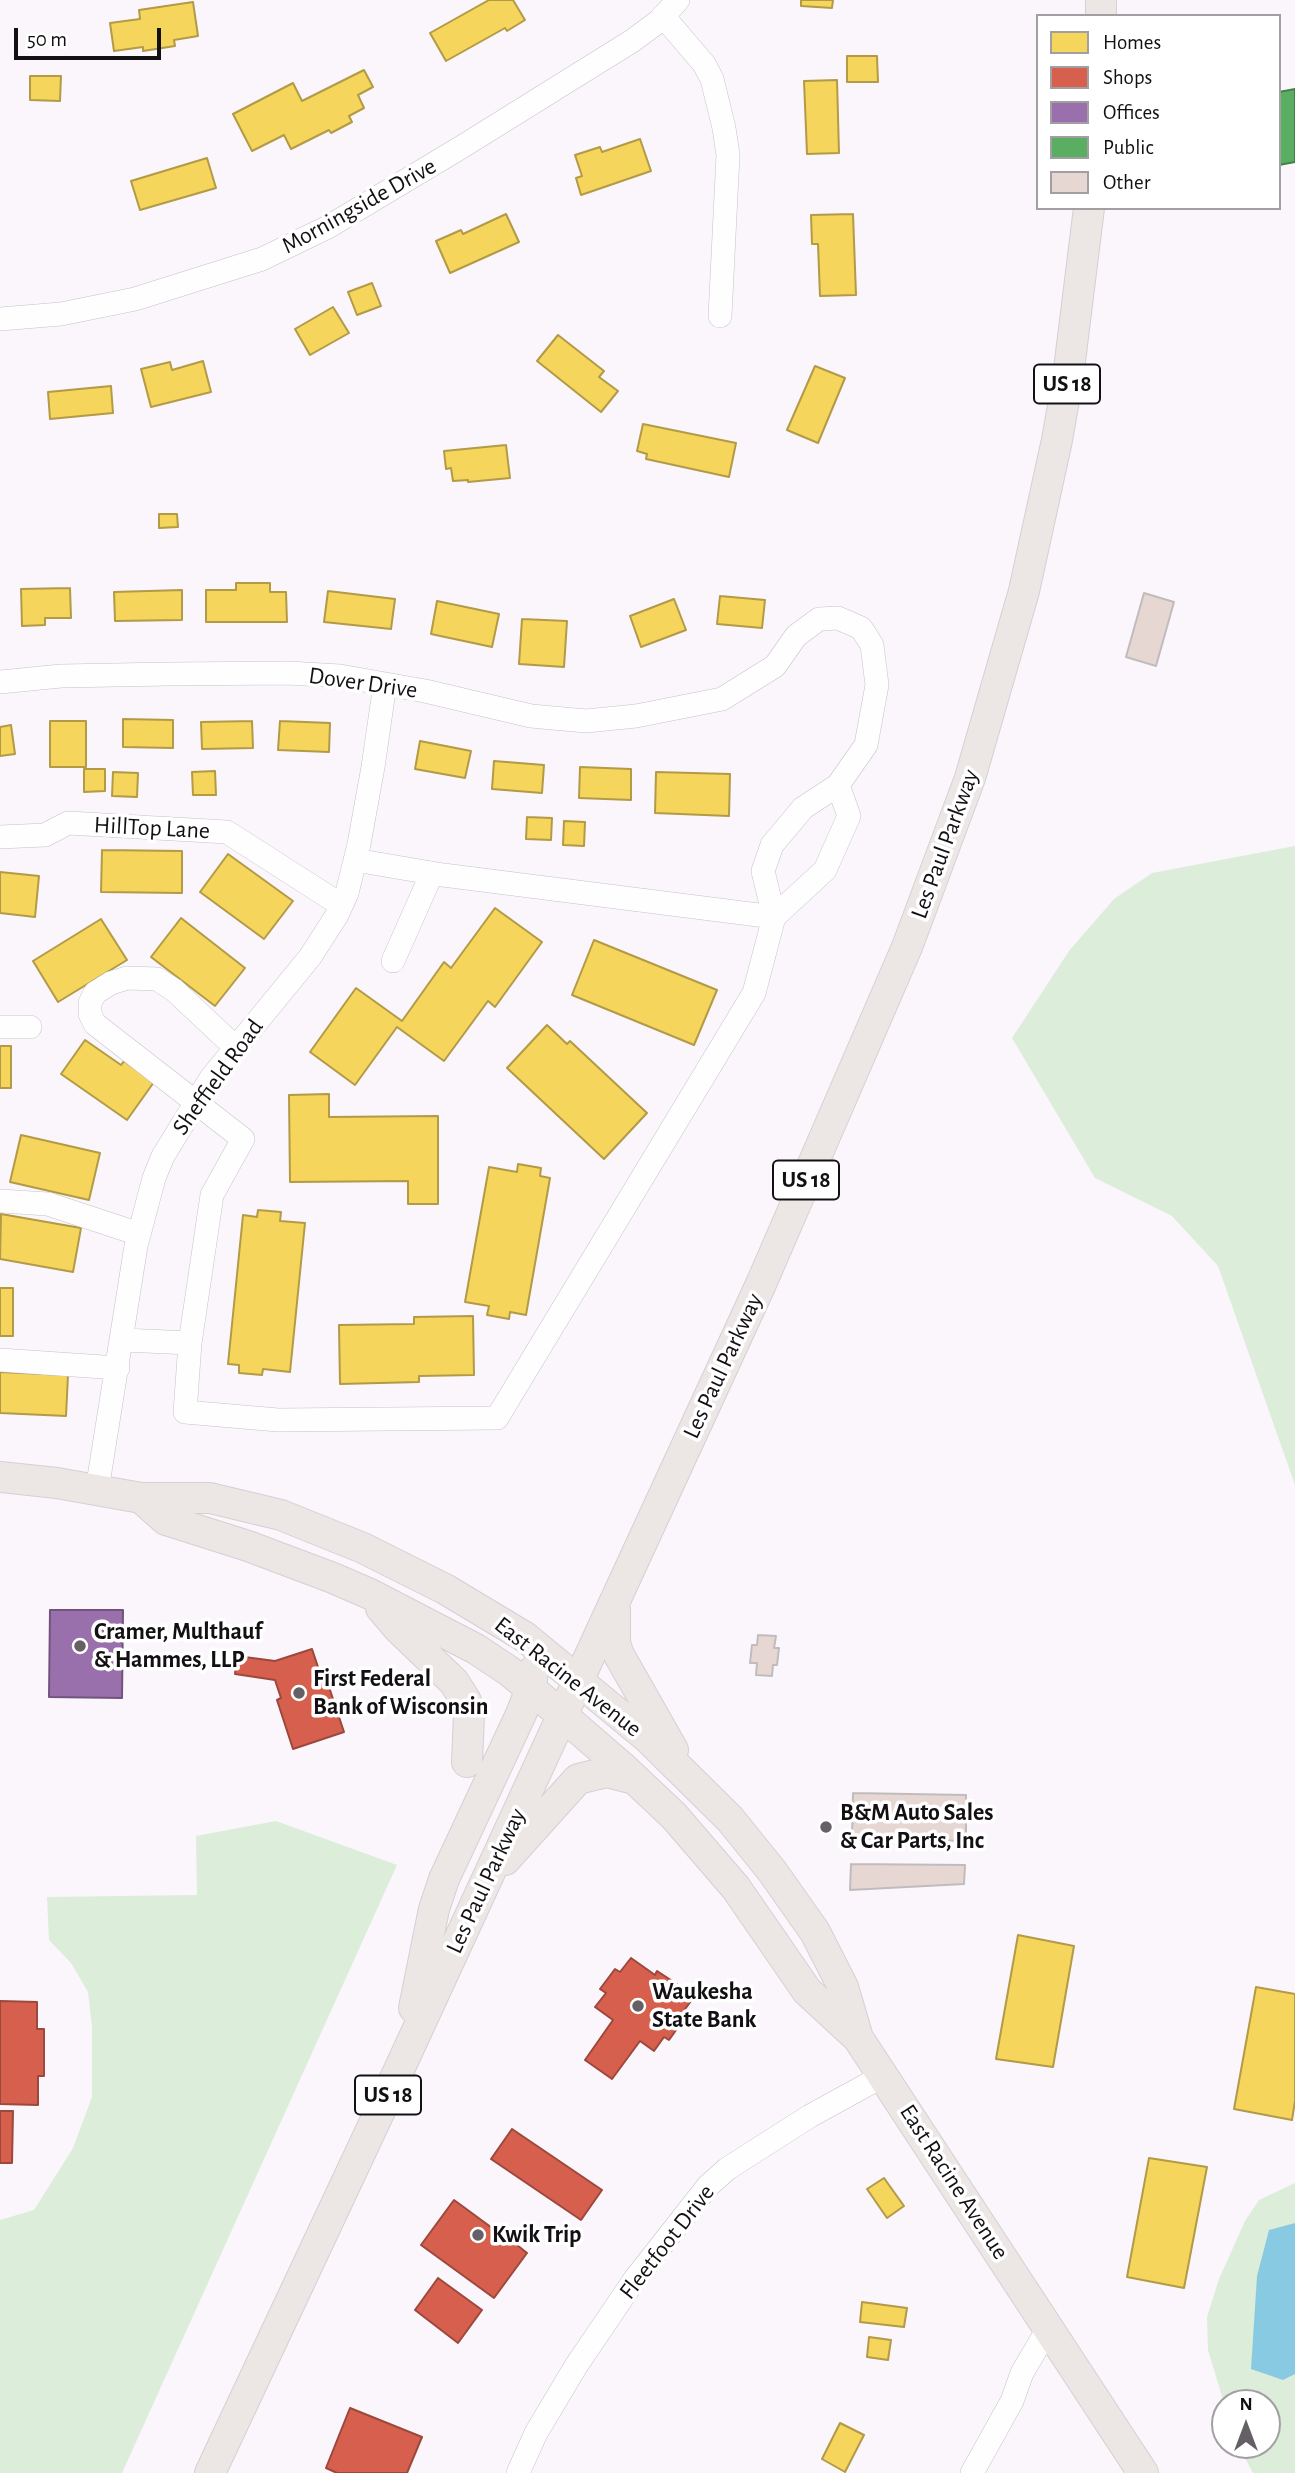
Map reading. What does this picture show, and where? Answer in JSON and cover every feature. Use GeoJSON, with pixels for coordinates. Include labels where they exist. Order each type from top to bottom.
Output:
{"type":"FeatureCollection","features":[{"type":"Feature","properties":{"kind":"main road","name":"Les Paul Parkway"},"geometry":{"type":"LineString","coordinates":[[210,2473],[761,1284],[907,947],[970,778],[1024,591],[1068,377],[1089,210]]}},
{"type":"Feature","properties":{"kind":"main road","name":"East Racine Avenue"},"geometry":{"type":"LineString","coordinates":[[0,1477],[141,1498],[210,1498],[281,1515],[375,1553],[445,1589],[524,1637],[649,1739],[738,1830],[772,1871],[815,1932],[843,1987],[858,2038]]}},
{"type":"Feature","properties":{"kind":"main road","name":"East Racine Avenue"},"geometry":{"type":"LineString","coordinates":[[141,1498],[166,1520],[248,1546],[370,1594],[476,1649],[520,1680],[635,1779],[679,1822],[736,1888],[807,1991],[858,2038],[1143,2473]]}},
{"type":"Feature","properties":{"kind":"main road"},"geometry":{"type":"LineString","coordinates":[[370,1594],[399,1629],[454,1682],[466,1701],[469,1715],[467,1762]]}},
{"type":"Feature","properties":{"kind":"main road"},"geometry":{"type":"LineString","coordinates":[[617,1596],[614,1622],[615,1643],[619,1655],[686,1775]]}},
{"type":"Feature","properties":{"kind":"main road"},"geometry":{"type":"LineString","coordinates":[[404,2059],[434,1909],[520,1680],[534,1668],[524,1637]]}},
{"type":"Feature","properties":{"kind":"main road"},"geometry":{"type":"LineString","coordinates":[[552,1659],[547,1674],[548,1687],[562,1715]]}},
{"type":"Feature","properties":{"kind":"main road"},"geometry":{"type":"LineString","coordinates":[[486,1881],[578,1779],[607,1772],[635,1779]]}},
{"type":"Feature","properties":{"kind":"street"},"geometry":{"type":"LineString","coordinates":[[671,8],[712,79],[724,128],[728,155],[720,316]]}},
{"type":"Feature","properties":{"kind":"street","name":"Morningside Drive"},"geometry":{"type":"LineString","coordinates":[[0,319],[61,314],[135,299],[262,259],[328,227],[460,148],[632,41],[671,8]]}},
{"type":"Feature","properties":{"kind":"street","name":"Dover Drive"},"geometry":{"type":"LineString","coordinates":[[0,682],[61,676],[288,673],[340,676],[531,716],[586,721],[636,716],[722,699],[775,666],[796,636],[819,619],[838,618],[861,628],[872,645],[877,685],[866,745],[838,785]]}},
{"type":"Feature","properties":{"kind":"street","name":"Sheffield Road"},"geometry":{"type":"LineString","coordinates":[[97,1490],[139,1234],[154,1178],[163,1156],[196,1100],[310,957],[347,894],[373,767],[385,684]]}},
{"type":"Feature","properties":{"kind":"street"},"geometry":{"type":"LineString","coordinates":[[236,1048],[174,990],[157,979],[127,978],[111,983],[95,993],[90,1003],[90,1014],[95,1024],[243,1139],[212,1195],[190,1343],[185,1412],[278,1420],[497,1418],[754,993],[774,917],[764,871],[772,845],[803,808],[838,785],[849,816],[824,870],[774,917]]}},
{"type":"Feature","properties":{"kind":"street","name":"HillTop Lane"},"geometry":{"type":"LineString","coordinates":[[0,837],[46,835],[68,823],[227,832],[341,905]]}},
{"type":"Feature","properties":{"kind":"street"},"geometry":{"type":"LineString","coordinates":[[355,860],[432,873],[774,917]]}},
{"type":"Feature","properties":{"kind":"street"},"geometry":{"type":"LineString","coordinates":[[393,961],[432,873]]}},
{"type":"Feature","properties":{"kind":"street"},"geometry":{"type":"LineString","coordinates":[[0,1027],[30,1027]]}},
{"type":"Feature","properties":{"kind":"street"},"geometry":{"type":"LineString","coordinates":[[0,1201],[48,1204],[139,1234]]}},
{"type":"Feature","properties":{"kind":"street"},"geometry":{"type":"LineString","coordinates":[[123,1340],[190,1343]]}},
{"type":"Feature","properties":{"kind":"street"},"geometry":{"type":"LineString","coordinates":[[0,1360],[118,1368]]}},
{"type":"Feature","properties":{"kind":"street","name":"Fleetfoot Drive"},"geometry":{"type":"LineString","coordinates":[[518,2473],[536,2432],[576,2367],[635,2279],[708,2186],[727,2169],[810,2116],[883,2076]]}},
{"type":"Feature","properties":{"kind":"street"},"geometry":{"type":"LineString","coordinates":[[972,2473],[1049,2327]]}},
{"type":"Feature","properties":{"kind":"green space"},"geometry":{"type":"Polygon","coordinates":[[[1295,846],[1295,1485],[1218,1266],[1172,1216],[1095,1178],[1012,1038],[1069,951],[1114,899],[1152,873],[1295,846]]]}},
{"type":"Feature","properties":{"kind":"green space"},"geometry":{"type":"Polygon","coordinates":[[[276,1821],[397,1865],[122,2473],[0,2473],[0,2220],[34,2210],[73,2148],[92,2097],[92,2027],[88,1992],[71,1963],[49,1940],[47,1897],[197,1895],[196,1836],[276,1821]]]}},
{"type":"Feature","properties":{"kind":"green space"},"geometry":{"type":"Polygon","coordinates":[[[1295,2183],[1295,2473],[1253,2473],[1246,2459],[1281,2459],[1281,2389],[1220,2389],[1208,2350],[1207,2317],[1219,2279],[1245,2221],[1259,2200],[1295,2183]]]}},
{"type":"Feature","properties":{"kind":"water"},"geometry":{"type":"Polygon","coordinates":[[[1295,2223],[1295,2374],[1283,2380],[1251,2369],[1257,2276],[1269,2230],[1295,2223]]]}},
{"type":"Feature","properties":{"kind":"building: Homes"},"geometry":{"type":"Polygon","coordinates":[[[489,0],[513,0],[525,20],[507,31],[505,28],[446,61],[430,33],[489,0]]]}},
{"type":"Feature","properties":{"kind":"building: Homes"},"geometry":{"type":"Polygon","coordinates":[[[801,0],[833,0],[832,8],[801,6],[801,0]]]}},
{"type":"Feature","properties":{"kind":"building: Homes"},"geometry":{"type":"Polygon","coordinates":[[[193,2],[198,36],[174,40],[175,46],[143,51],[143,47],[114,51],[110,23],[140,19],[139,10],[193,2]]]}},
{"type":"Feature","properties":{"kind":"building: Homes"},"geometry":{"type":"Polygon","coordinates":[[[847,56],[877,56],[878,82],[847,82],[847,56]]]}},
{"type":"Feature","properties":{"kind":"building: Homes"},"geometry":{"type":"Polygon","coordinates":[[[364,70],[373,87],[358,95],[364,108],[349,116],[352,122],[291,149],[284,135],[252,151],[233,114],[293,83],[302,101],[364,70]]]}},
{"type":"Feature","properties":{"kind":"building: Homes"},"geometry":{"type":"Polygon","coordinates":[[[30,76],[61,76],[60,101],[30,100],[30,76]]]}},
{"type":"Feature","properties":{"kind":"building: Homes"},"geometry":{"type":"Polygon","coordinates":[[[837,80],[839,153],[807,154],[804,81],[837,80]]]}},
{"type":"Feature","properties":{"kind":"building: Homes"},"geometry":{"type":"Polygon","coordinates":[[[640,139],[651,171],[581,195],[576,178],[582,176],[575,155],[600,147],[602,152],[640,139]]]}},
{"type":"Feature","properties":{"kind":"building: Homes"},"geometry":{"type":"Polygon","coordinates":[[[207,158],[216,188],[140,210],[131,181],[207,158]]]}},
{"type":"Feature","properties":{"kind":"building: Homes"},"geometry":{"type":"Polygon","coordinates":[[[506,214],[519,242],[450,273],[436,241],[461,230],[463,234],[506,214]]]}},
{"type":"Feature","properties":{"kind":"building: Homes"},"geometry":{"type":"Polygon","coordinates":[[[853,214],[856,295],[820,296],[818,244],[812,244],[811,215],[853,214]]]}},
{"type":"Feature","properties":{"kind":"building: Homes"},"geometry":{"type":"Polygon","coordinates":[[[372,283],[381,306],[357,315],[348,292],[372,283]]]}},
{"type":"Feature","properties":{"kind":"building: Homes"},"geometry":{"type":"Polygon","coordinates":[[[333,307],[349,333],[310,355],[295,329],[333,307]]]}},
{"type":"Feature","properties":{"kind":"building: Homes"},"geometry":{"type":"Polygon","coordinates":[[[558,335],[604,371],[599,377],[618,391],[601,412],[537,361],[558,335]]]}},
{"type":"Feature","properties":{"kind":"building: Homes"},"geometry":{"type":"Polygon","coordinates":[[[203,361],[211,392],[151,407],[141,369],[170,362],[172,370],[203,361]]]}},
{"type":"Feature","properties":{"kind":"building: Homes"},"geometry":{"type":"Polygon","coordinates":[[[815,366],[845,378],[818,443],[787,430],[815,366]]]}},
{"type":"Feature","properties":{"kind":"building: Homes"},"geometry":{"type":"Polygon","coordinates":[[[111,386],[113,413],[50,419],[48,392],[111,386]]]}},
{"type":"Feature","properties":{"kind":"building: Homes"},"geometry":{"type":"Polygon","coordinates":[[[643,424],[736,443],[729,477],[646,459],[647,454],[637,451],[643,424]]]}},
{"type":"Feature","properties":{"kind":"building: Homes"},"geometry":{"type":"Polygon","coordinates":[[[506,445],[510,478],[453,481],[451,468],[446,469],[444,451],[506,445]]]}},
{"type":"Feature","properties":{"kind":"building: Homes"},"geometry":{"type":"Polygon","coordinates":[[[159,514],[177,514],[178,527],[159,528],[159,514]]]}},
{"type":"Feature","properties":{"kind":"building: Homes"},"geometry":{"type":"Polygon","coordinates":[[[236,583],[270,583],[270,592],[286,592],[287,622],[206,622],[206,590],[236,590],[236,583]]]}},
{"type":"Feature","properties":{"kind":"building: Homes"},"geometry":{"type":"Polygon","coordinates":[[[70,588],[71,618],[45,618],[45,625],[22,626],[21,589],[70,588]]]}},
{"type":"Feature","properties":{"kind":"building: Homes"},"geometry":{"type":"Polygon","coordinates":[[[182,590],[182,620],[115,621],[114,592],[182,590]]]}},
{"type":"Feature","properties":{"kind":"building: Homes"},"geometry":{"type":"Polygon","coordinates":[[[328,591],[395,599],[391,629],[324,622],[328,591]]]}},
{"type":"Feature","properties":{"kind":"building: Homes"},"geometry":{"type":"Polygon","coordinates":[[[720,596],[765,600],[762,628],[717,624],[720,596]]]}},
{"type":"Feature","properties":{"kind":"building: Homes"},"geometry":{"type":"Polygon","coordinates":[[[674,599],[686,630],[641,647],[630,616],[674,599]]]}},
{"type":"Feature","properties":{"kind":"building: Homes"},"geometry":{"type":"Polygon","coordinates":[[[437,601],[499,614],[492,647],[431,634],[437,601]]]}},
{"type":"Feature","properties":{"kind":"building: Homes"},"geometry":{"type":"Polygon","coordinates":[[[522,619],[567,621],[564,667],[519,664],[522,619]]]}},
{"type":"Feature","properties":{"kind":"building: Homes"},"geometry":{"type":"Polygon","coordinates":[[[123,719],[173,720],[173,748],[123,747],[123,719]]]}},
{"type":"Feature","properties":{"kind":"building: Homes"},"geometry":{"type":"Polygon","coordinates":[[[50,721],[86,721],[86,767],[50,767],[50,721]]]}},
{"type":"Feature","properties":{"kind":"building: Homes"},"geometry":{"type":"Polygon","coordinates":[[[252,721],[253,748],[202,749],[201,722],[252,721]]]}},
{"type":"Feature","properties":{"kind":"building: Homes"},"geometry":{"type":"Polygon","coordinates":[[[280,721],[330,723],[329,752],[278,750],[280,721]]]}},
{"type":"Feature","properties":{"kind":"building: Homes"},"geometry":{"type":"Polygon","coordinates":[[[11,725],[15,754],[0,756],[0,727],[11,725]]]}},
{"type":"Feature","properties":{"kind":"building: Homes"},"geometry":{"type":"Polygon","coordinates":[[[420,741],[471,751],[465,778],[415,769],[420,741]]]}},
{"type":"Feature","properties":{"kind":"building: Homes"},"geometry":{"type":"Polygon","coordinates":[[[494,761],[544,765],[542,793],[492,789],[494,761]]]}},
{"type":"Feature","properties":{"kind":"building: Homes"},"geometry":{"type":"Polygon","coordinates":[[[580,767],[631,769],[631,800],[579,798],[580,767]]]}},
{"type":"Feature","properties":{"kind":"building: Homes"},"geometry":{"type":"Polygon","coordinates":[[[84,769],[105,769],[105,791],[84,792],[84,769]]]}},
{"type":"Feature","properties":{"kind":"building: Homes"},"geometry":{"type":"Polygon","coordinates":[[[215,771],[216,795],[193,795],[192,772],[215,771]]]}},
{"type":"Feature","properties":{"kind":"building: Homes"},"geometry":{"type":"Polygon","coordinates":[[[113,772],[138,773],[137,797],[112,796],[113,772]]]}},
{"type":"Feature","properties":{"kind":"building: Homes"},"geometry":{"type":"Polygon","coordinates":[[[656,772],[730,774],[729,816],[655,813],[656,772]]]}},
{"type":"Feature","properties":{"kind":"building: Homes"},"geometry":{"type":"Polygon","coordinates":[[[527,817],[552,818],[551,840],[526,839],[527,817]]]}},
{"type":"Feature","properties":{"kind":"building: Homes"},"geometry":{"type":"Polygon","coordinates":[[[564,821],[585,822],[584,846],[563,845],[564,821]]]}},
{"type":"Feature","properties":{"kind":"building: Homes"},"geometry":{"type":"Polygon","coordinates":[[[102,850],[182,851],[182,893],[101,892],[102,850]]]}},
{"type":"Feature","properties":{"kind":"building: Homes"},"geometry":{"type":"Polygon","coordinates":[[[228,854],[293,901],[264,939],[200,892],[228,854]]]}},
{"type":"Feature","properties":{"kind":"building: Homes"},"geometry":{"type":"Polygon","coordinates":[[[0,872],[39,876],[35,917],[0,913],[0,872]]]}},
{"type":"Feature","properties":{"kind":"building: Homes"},"geometry":{"type":"Polygon","coordinates":[[[495,908],[542,942],[495,1007],[488,1001],[444,1061],[397,1027],[355,1085],[310,1052],[356,988],[402,1021],[444,962],[451,968],[495,908]]]}},
{"type":"Feature","properties":{"kind":"building: Homes"},"geometry":{"type":"Polygon","coordinates":[[[181,918],[245,968],[215,1006],[151,957],[181,918]]]}},
{"type":"Feature","properties":{"kind":"building: Homes"},"geometry":{"type":"Polygon","coordinates":[[[101,919],[127,960],[58,1002],[33,961],[101,919]]]}},
{"type":"Feature","properties":{"kind":"building: Homes"},"geometry":{"type":"Polygon","coordinates":[[[594,940],[717,990],[694,1045],[572,995],[594,940]]]}},
{"type":"Feature","properties":{"kind":"building: Homes"},"geometry":{"type":"Polygon","coordinates":[[[547,1025],[567,1044],[570,1041],[647,1113],[604,1159],[507,1068],[547,1025]]]}},
{"type":"Feature","properties":{"kind":"building: Homes"},"geometry":{"type":"Polygon","coordinates":[[[85,1040],[121,1065],[124,1061],[154,1082],[127,1120],[61,1074],[85,1040]]]}},
{"type":"Feature","properties":{"kind":"building: Homes"},"geometry":{"type":"Polygon","coordinates":[[[0,1046],[11,1046],[11,1088],[0,1088],[0,1046]]]}},
{"type":"Feature","properties":{"kind":"building: Homes"},"geometry":{"type":"Polygon","coordinates":[[[329,1094],[329,1117],[438,1116],[438,1204],[408,1204],[408,1181],[290,1182],[289,1095],[329,1094]]]}},
{"type":"Feature","properties":{"kind":"building: Homes"},"geometry":{"type":"Polygon","coordinates":[[[21,1135],[100,1153],[89,1200],[10,1182],[21,1135]]]}},
{"type":"Feature","properties":{"kind":"building: Homes"},"geometry":{"type":"Polygon","coordinates":[[[518,1164],[541,1168],[540,1176],[550,1178],[526,1315],[510,1312],[509,1319],[487,1315],[489,1306],[465,1302],[489,1167],[517,1172],[518,1164]]]}},
{"type":"Feature","properties":{"kind":"building: Homes"},"geometry":{"type":"Polygon","coordinates":[[[258,1210],[281,1212],[280,1221],[305,1223],[290,1372],[263,1369],[262,1375],[239,1373],[239,1365],[228,1364],[243,1215],[257,1217],[258,1210]]]}},
{"type":"Feature","properties":{"kind":"building: Homes"},"geometry":{"type":"Polygon","coordinates":[[[1,1214],[81,1228],[73,1272],[0,1259],[1,1214]]]}},
{"type":"Feature","properties":{"kind":"building: Homes"},"geometry":{"type":"Polygon","coordinates":[[[0,1288],[13,1288],[13,1336],[0,1336],[0,1288]]]}},
{"type":"Feature","properties":{"kind":"building: Homes"},"geometry":{"type":"Polygon","coordinates":[[[473,1316],[474,1375],[419,1376],[419,1382],[340,1384],[339,1325],[414,1324],[414,1317],[473,1316]]]}},
{"type":"Feature","properties":{"kind":"building: Homes"},"geometry":{"type":"Polygon","coordinates":[[[0,1372],[68,1375],[66,1416],[0,1413],[0,1372]]]}},
{"type":"Feature","properties":{"kind":"building: Homes"},"geometry":{"type":"Polygon","coordinates":[[[1018,1935],[1074,1946],[1053,2067],[996,2059],[1018,1935]]]}},
{"type":"Feature","properties":{"kind":"building: Homes"},"geometry":{"type":"Polygon","coordinates":[[[1256,1987],[1295,1994],[1295,2101],[1292,2120],[1234,2109],[1256,1987]]]}},
{"type":"Feature","properties":{"kind":"building: Homes"},"geometry":{"type":"Polygon","coordinates":[[[1149,2158],[1207,2167],[1184,2288],[1127,2277],[1149,2158]]]}},
{"type":"Feature","properties":{"kind":"building: Homes"},"geometry":{"type":"Polygon","coordinates":[[[884,2178],[904,2206],[887,2218],[867,2189],[884,2178]]]}},
{"type":"Feature","properties":{"kind":"building: Homes"},"geometry":{"type":"Polygon","coordinates":[[[862,2302],[907,2308],[904,2327],[860,2322],[862,2302]]]}},
{"type":"Feature","properties":{"kind":"building: Homes"},"geometry":{"type":"Polygon","coordinates":[[[869,2337],[891,2340],[888,2360],[867,2357],[869,2337]]]}},
{"type":"Feature","properties":{"kind":"building: Homes"},"geometry":{"type":"Polygon","coordinates":[[[840,2423],[864,2435],[845,2472],[822,2459],[840,2423]]]}},
{"type":"Feature","properties":{"kind":"building: Shops"},"geometry":{"type":"Polygon","coordinates":[[[312,1649],[324,1685],[328,1684],[344,1732],[293,1749],[277,1700],[281,1698],[275,1680],[235,1674],[237,1656],[275,1661],[312,1649]]]}},
{"type":"Feature","properties":{"kind":"building: Shops"},"geometry":{"type":"Polygon","coordinates":[[[631,1958],[655,1975],[657,1971],[677,1984],[674,1988],[691,2001],[680,2016],[684,2019],[669,2040],[664,2037],[654,2051],[640,2041],[612,2079],[585,2060],[613,2020],[595,2007],[606,1993],[600,1989],[615,1969],[620,1972],[631,1958]]]}},
{"type":"Feature","properties":{"kind":"building: Shops"},"geometry":{"type":"Polygon","coordinates":[[[0,2001],[37,2002],[37,2029],[44,2029],[44,2076],[38,2076],[38,2105],[0,2104],[0,2001]]]}},
{"type":"Feature","properties":{"kind":"building: Shops"},"geometry":{"type":"Polygon","coordinates":[[[0,2111],[13,2111],[12,2163],[0,2163],[0,2111]]]}},
{"type":"Feature","properties":{"kind":"building: Shops"},"geometry":{"type":"Polygon","coordinates":[[[512,2129],[602,2190],[581,2220],[491,2159],[512,2129]]]}},
{"type":"Feature","properties":{"kind":"building: Shops"},"geometry":{"type":"Polygon","coordinates":[[[454,2200],[499,2233],[503,2228],[520,2241],[517,2245],[527,2253],[494,2298],[421,2245],[454,2200]]]}},
{"type":"Feature","properties":{"kind":"building: Shops"},"geometry":{"type":"Polygon","coordinates":[[[438,2278],[482,2310],[458,2343],[415,2310],[438,2278]]]}},
{"type":"Feature","properties":{"kind":"building: Shops"},"geometry":{"type":"Polygon","coordinates":[[[350,2408],[422,2437],[407,2473],[337,2473],[326,2468],[350,2408]]]}},
{"type":"Feature","properties":{"kind":"building: Offices"},"geometry":{"type":"Polygon","coordinates":[[[50,1610],[123,1610],[122,1698],[49,1697],[50,1610]]]}},
{"type":"Feature","properties":{"kind":"building: Public"},"geometry":{"type":"Polygon","coordinates":[[[1295,89],[1295,162],[1281,165],[1281,92],[1295,89]]]}},
{"type":"Feature","properties":{"kind":"building: Other"},"geometry":{"type":"Polygon","coordinates":[[[1144,593],[1174,602],[1156,666],[1126,657],[1144,593]]]}},
{"type":"Feature","properties":{"kind":"building: Other"},"geometry":{"type":"Polygon","coordinates":[[[758,1635],[776,1636],[774,1648],[779,1648],[777,1665],[773,1665],[772,1676],[756,1675],[757,1663],[750,1663],[752,1645],[757,1645],[758,1635]]]}},
{"type":"Feature","properties":{"kind":"building: Other"},"geometry":{"type":"Polygon","coordinates":[[[853,1793],[966,1795],[966,1841],[852,1838],[853,1793]]]}},
{"type":"Feature","properties":{"kind":"building: Other"},"geometry":{"type":"Polygon","coordinates":[[[851,1864],[965,1865],[964,1884],[850,1890],[851,1864]]]}},
{"type":"Feature","properties":{"kind":"place","name":"Cramer, Multhauf & Hammes, LLP"},"geometry":{"type":"Point","coordinates":[80,1646]}},
{"type":"Feature","properties":{"kind":"place","name":"First Federal Bank of Wisconsin"},"geometry":{"type":"Point","coordinates":[299,1693]}},
{"type":"Feature","properties":{"kind":"place","name":"B&M Auto Sales & Car Parts, Inc"},"geometry":{"type":"Point","coordinates":[826,1827]}},
{"type":"Feature","properties":{"kind":"place","name":"Waukesha State Bank"},"geometry":{"type":"Point","coordinates":[638,2006]}},
{"type":"Feature","properties":{"kind":"place","name":"Kwik Trip"},"geometry":{"type":"Point","coordinates":[478,2235]}}]}
